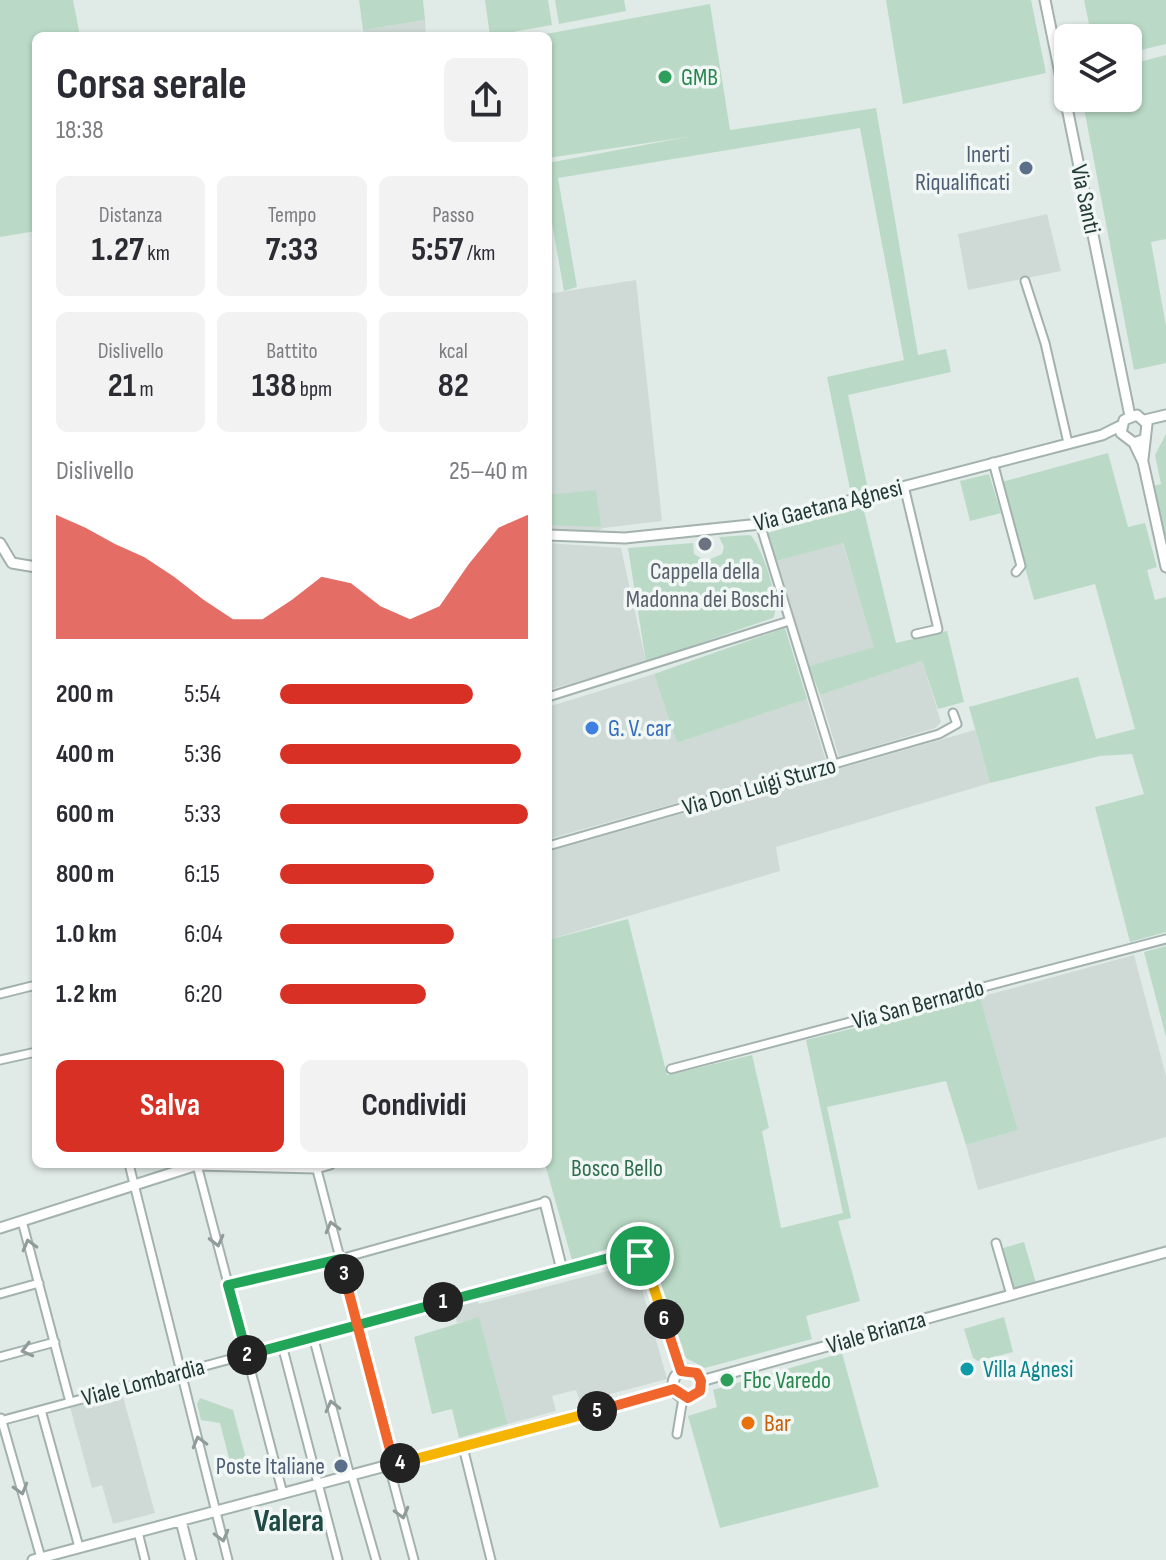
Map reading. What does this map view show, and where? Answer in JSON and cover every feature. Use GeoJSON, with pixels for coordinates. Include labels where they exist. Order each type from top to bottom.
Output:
{"type":"FeatureCollection","features":[{"type":"Feature","properties":{"kind":"street","name":"Via Santi"},"geometry":{"type":"LineString","coordinates":[[1045,0],[1128,397],[1141,424],[1143,462]]}},
{"type":"Feature","properties":{"kind":"street"},"geometry":{"type":"LineString","coordinates":[[1025,281],[1045,343],[1068,443]]}},
{"type":"Feature","properties":{"kind":"street"},"geometry":{"type":"LineString","coordinates":[[1129,441],[1141,424],[1163,416]]}},
{"type":"Feature","properties":{"kind":"street","name":"Via Gaetana Agnesi"},"geometry":{"type":"LineString","coordinates":[[552,535],[625,538],[760,524],[1102,435],[1120,426],[1141,424]]}},
{"type":"Feature","properties":{"kind":"street"},"geometry":{"type":"LineString","coordinates":[[1120,426],[1143,462],[1166,567]]}},
{"type":"Feature","properties":{"kind":"street","name":"Via Gaetana Agnesi"},"geometry":{"type":"LineString","coordinates":[[1102,435],[1129,441]]}},
{"type":"Feature","properties":{"kind":"street"},"geometry":{"type":"LineString","coordinates":[[993,462],[1021,566],[1016,572]]}},
{"type":"Feature","properties":{"kind":"street"},"geometry":{"type":"LineString","coordinates":[[904,486],[938,629],[916,634]]}},
{"type":"Feature","properties":{"kind":"street"},"geometry":{"type":"LineString","coordinates":[[760,524],[834,764]]}},
{"type":"Feature","properties":{"kind":"street"},"geometry":{"type":"LineString","coordinates":[[0,543],[12,563],[32,566]]}},
{"type":"Feature","properties":{"kind":"street"},"geometry":{"type":"LineString","coordinates":[[552,696],[789,621]]}},
{"type":"Feature","properties":{"kind":"street","name":"Via Don Luigi Sturzo"},"geometry":{"type":"LineString","coordinates":[[552,845],[939,734],[957,724],[953,713]]}},
{"type":"Feature","properties":{"kind":"street","name":"Via San Bernardo"},"geometry":{"type":"LineString","coordinates":[[671,1069],[1166,939]]}},
{"type":"Feature","properties":{"kind":"street"},"geometry":{"type":"LineString","coordinates":[[0,994],[32,986]]}},
{"type":"Feature","properties":{"kind":"street"},"geometry":{"type":"LineString","coordinates":[[0,1060],[32,1053]]}},
{"type":"Feature","properties":{"kind":"street"},"geometry":{"type":"LineString","coordinates":[[130,1168],[228,1560]]}},
{"type":"Feature","properties":{"kind":"street"},"geometry":{"type":"LineString","coordinates":[[0,1228],[187,1168]]}},
{"type":"Feature","properties":{"kind":"street"},"geometry":{"type":"LineString","coordinates":[[198,1168],[283,1494]]}},
{"type":"Feature","properties":{"kind":"street"},"geometry":{"type":"LineString","coordinates":[[317,1168],[414,1560]]}},
{"type":"Feature","properties":{"kind":"street"},"geometry":{"type":"LineString","coordinates":[[228,1285],[340,1259],[545,1202],[562,1270],[624,1254],[640,1256],[645,1261],[681,1371]]}},
{"type":"Feature","properties":{"kind":"street"},"geometry":{"type":"LineString","coordinates":[[22,1221],[70,1402]]}},
{"type":"Feature","properties":{"kind":"street"},"geometry":{"type":"LineString","coordinates":[[996,1243],[1008,1296]]}},
{"type":"Feature","properties":{"kind":"street","name":"Viale Brianza"},"geometry":{"type":"LineString","coordinates":[[683,1398],[697,1395],[701,1381],[1166,1252]]}},
{"type":"Feature","properties":{"kind":"street","name":"Viale Lombardia"},"geometry":{"type":"LineString","coordinates":[[0,1419],[562,1270]]}},
{"type":"Feature","properties":{"kind":"street"},"geometry":{"type":"LineString","coordinates":[[0,1294],[39,1283]]}},
{"type":"Feature","properties":{"kind":"street"},"geometry":{"type":"LineString","coordinates":[[313,1336],[376,1560]]}},
{"type":"Feature","properties":{"kind":"street"},"geometry":{"type":"LineString","coordinates":[[0,1357],[55,1342]]}},
{"type":"Feature","properties":{"kind":"street"},"geometry":{"type":"LineString","coordinates":[[282,1345],[338,1560]]}},
{"type":"Feature","properties":{"kind":"street"},"geometry":{"type":"LineString","coordinates":[[677,1434],[683,1398],[674,1389],[675,1377],[681,1371],[693,1371],[701,1381]]}},
{"type":"Feature","properties":{"kind":"street"},"geometry":{"type":"LineString","coordinates":[[0,1419],[37,1559],[76,1552],[138,1532],[674,1389]]}},
{"type":"Feature","properties":{"kind":"street"},"geometry":{"type":"LineString","coordinates":[[41,1410],[76,1552]]}},
{"type":"Feature","properties":{"kind":"street"},"geometry":{"type":"LineString","coordinates":[[463,1447],[491,1560]]}},
{"type":"Feature","properties":{"kind":"street"},"geometry":{"type":"LineString","coordinates":[[181,1521],[191,1560]]}},
{"type":"Feature","properties":{"kind":"street"},"geometry":{"type":"LineString","coordinates":[[138,1532],[145,1560]]}},
{"type":"Feature","properties":{"kind":"shaded area"},"geometry":{"type":"Polygon","coordinates":[[[425,20],[426,32],[363,30],[425,20]]]}},
{"type":"Feature","properties":{"kind":"shaded area"},"geometry":{"type":"Polygon","coordinates":[[[1047,214],[1061,271],[968,290],[958,234],[1047,214]]]}},
{"type":"Feature","properties":{"kind":"shaded area"},"geometry":{"type":"Polygon","coordinates":[[[636,280],[662,521],[603,528],[594,533],[552,530],[552,293],[636,280]]]}},
{"type":"Feature","properties":{"kind":"shaded area"},"geometry":{"type":"Polygon","coordinates":[[[842,542],[875,647],[809,666],[776,561],[842,542]]]}},
{"type":"Feature","properties":{"kind":"shaded area"},"geometry":{"type":"Polygon","coordinates":[[[552,543],[621,548],[646,662],[552,689],[552,543]]]}},
{"type":"Feature","properties":{"kind":"shaded area"},"geometry":{"type":"Polygon","coordinates":[[[922,661],[941,722],[935,728],[839,757],[820,695],[922,661]]]}},
{"type":"Feature","properties":{"kind":"shaded area"},"geometry":{"type":"Polygon","coordinates":[[[654,674],[677,743],[807,699],[826,761],[552,838],[552,706],[654,674]]]}},
{"type":"Feature","properties":{"kind":"shaded area"},"geometry":{"type":"Polygon","coordinates":[[[975,730],[990,783],[776,847],[780,871],[552,939],[552,851],[975,730]]]}},
{"type":"Feature","properties":{"kind":"shaded area"},"geometry":{"type":"Polygon","coordinates":[[[1134,955],[1166,1076],[1166,1137],[978,1190],[966,1145],[1018,1130],[980,997],[1134,955]]]}},
{"type":"Feature","properties":{"kind":"shaded area"},"geometry":{"type":"Polygon","coordinates":[[[635,1264],[667,1379],[580,1402],[576,1390],[552,1396],[556,1411],[508,1424],[479,1318],[457,1323],[453,1307],[477,1300],[479,1304],[635,1264]]]}},
{"type":"Feature","properties":{"kind":"shaded area"},"geometry":{"type":"Polygon","coordinates":[[[122,1393],[155,1513],[113,1524],[102,1485],[92,1488],[70,1407],[122,1393]]]}},
{"type":"Feature","properties":{"kind":"green space"},"geometry":{"type":"Polygon","coordinates":[[[0,0],[73,0],[79,32],[32,32],[32,232],[0,237],[0,0]]]}},
{"type":"Feature","properties":{"kind":"green space"},"geometry":{"type":"Polygon","coordinates":[[[359,0],[423,0],[425,20],[363,30],[359,0]]]}},
{"type":"Feature","properties":{"kind":"green space"},"geometry":{"type":"Polygon","coordinates":[[[485,0],[548,0],[552,25],[513,32],[489,32],[485,0]]]}},
{"type":"Feature","properties":{"kind":"green space"},"geometry":{"type":"Polygon","coordinates":[[[555,0],[624,0],[626,11],[559,24],[555,0]]]}},
{"type":"Feature","properties":{"kind":"green space"},"geometry":{"type":"Polygon","coordinates":[[[886,0],[1031,0],[1046,73],[903,104],[886,0]]]}},
{"type":"Feature","properties":{"kind":"green space"},"geometry":{"type":"Polygon","coordinates":[[[1084,0],[1166,0],[1166,44],[1142,50],[1142,24],[1089,24],[1084,0]]]}},
{"type":"Feature","properties":{"kind":"green space"},"geometry":{"type":"Polygon","coordinates":[[[710,4],[730,130],[876,108],[918,355],[946,349],[951,372],[848,395],[868,489],[851,494],[827,377],[904,360],[860,128],[558,178],[577,287],[564,291],[552,224],[552,162],[687,137],[552,157],[552,33],[710,4]]]}},
{"type":"Feature","properties":{"kind":"green space"},"geometry":{"type":"Polygon","coordinates":[[[1166,55],[1166,239],[1151,242],[1166,326],[1166,363],[1134,370],[1085,112],[1142,112],[1142,61],[1166,55]]]}},
{"type":"Feature","properties":{"kind":"green space"},"geometry":{"type":"Polygon","coordinates":[[[1166,434],[1166,538],[1153,486],[1161,484],[1155,455],[1166,434]]]}},
{"type":"Feature","properties":{"kind":"green space"},"geometry":{"type":"Polygon","coordinates":[[[1108,453],[1128,527],[1145,523],[1157,567],[1147,570],[1155,600],[1166,597],[1166,932],[1130,942],[1095,807],[1144,794],[1132,754],[1100,756],[990,783],[969,707],[1078,677],[1096,739],[1135,729],[1095,584],[1034,600],[1002,482],[1108,453]]]}},
{"type":"Feature","properties":{"kind":"green space"},"geometry":{"type":"Polygon","coordinates":[[[989,474],[1001,513],[970,521],[960,481],[989,474]]]}},
{"type":"Feature","properties":{"kind":"green space"},"geometry":{"type":"Polygon","coordinates":[[[596,490],[601,527],[552,525],[552,495],[596,490]]]}},
{"type":"Feature","properties":{"kind":"green space"},"geometry":{"type":"Polygon","coordinates":[[[863,507],[896,643],[947,631],[964,702],[938,709],[922,661],[820,695],[809,666],[874,647],[843,543],[776,561],[767,533],[863,507]]]}},
{"type":"Feature","properties":{"kind":"green space"},"geometry":{"type":"Polygon","coordinates":[[[750,535],[760,550],[769,576],[775,601],[773,618],[646,662],[628,548],[693,543],[694,554],[706,561],[722,554],[724,547],[719,537],[750,535]]]}},
{"type":"Feature","properties":{"kind":"green space"},"geometry":{"type":"Polygon","coordinates":[[[785,628],[807,699],[677,743],[654,674],[785,628]]]}},
{"type":"Feature","properties":{"kind":"green space","name":"Bosco Bello"},"geometry":{"type":"Polygon","coordinates":[[[628,919],[667,1075],[752,1055],[769,1128],[762,1131],[781,1228],[843,1213],[806,1040],[980,997],[1018,1130],[966,1145],[946,1081],[827,1107],[851,1218],[838,1221],[860,1301],[806,1316],[812,1339],[705,1368],[686,1358],[651,1253],[642,1248],[623,1246],[572,1260],[546,1168],[552,1168],[552,939],[628,919]]]}},
{"type":"Feature","properties":{"kind":"green space"},"geometry":{"type":"Polygon","coordinates":[[[1166,946],[1166,1037],[1144,952],[1166,946]]]}},
{"type":"Feature","properties":{"kind":"green space"},"geometry":{"type":"Polygon","coordinates":[[[1024,1242],[1036,1283],[1012,1290],[1000,1249],[1024,1242]]]}},
{"type":"Feature","properties":{"kind":"green space"},"geometry":{"type":"Polygon","coordinates":[[[479,1317],[508,1424],[459,1438],[452,1409],[432,1414],[414,1337],[479,1317]]]}},
{"type":"Feature","properties":{"kind":"green space"},"geometry":{"type":"Polygon","coordinates":[[[1004,1317],[1013,1352],[978,1361],[973,1358],[964,1329],[1004,1317]]]}},
{"type":"Feature","properties":{"kind":"green space"},"geometry":{"type":"Polygon","coordinates":[[[842,1353],[879,1487],[720,1528],[688,1416],[717,1407],[713,1390],[842,1353]]]}},
{"type":"Feature","properties":{"kind":"green space"},"geometry":{"type":"Polygon","coordinates":[[[200,1398],[233,1410],[249,1470],[233,1474],[220,1423],[201,1420],[197,1404],[200,1398]]]}},
{"type":"Feature","properties":{"kind":"place","name":"GMB"},"geometry":{"type":"Point","coordinates":[665,77]}},
{"type":"Feature","properties":{"kind":"place","name":"Inerti Riqualificati"},"geometry":{"type":"Point","coordinates":[1026,168]}},
{"type":"Feature","properties":{"kind":"place","name":"Cappella della Madonna dei Boschi"},"geometry":{"type":"Point","coordinates":[705,544]}},
{"type":"Feature","properties":{"kind":"place","name":"G. V. car"},"geometry":{"type":"Point","coordinates":[592,728]}},
{"type":"Feature","properties":{"kind":"place","name":"Villa Agnesi"},"geometry":{"type":"Point","coordinates":[967,1369]}},
{"type":"Feature","properties":{"kind":"place","name":"Fbc Varedo"},"geometry":{"type":"Point","coordinates":[727,1380]}},
{"type":"Feature","properties":{"kind":"place","name":"Bar"},"geometry":{"type":"Point","coordinates":[748,1423]}},
{"type":"Feature","properties":{"kind":"place","name":"Poste Italiane"},"geometry":{"type":"Point","coordinates":[341,1466]}},
{"type":"Feature","properties":{"kind":"district","name":"Valera"},"geometry":{"type":"Point","coordinates":[289,1520]}},
{"type":"Feature","properties":{"kind":"route"},"geometry":{"type":"LineString","coordinates":[[640,1256],[624,1254],[572,1267],[503,1287],[357,1324],[246,1355],[228,1285],[340,1259],[357,1324],[394,1465],[674,1389],[683,1398],[697,1395],[702,1386],[700,1377],[693,1371],[681,1371],[645,1261],[640,1256]]}}]}
